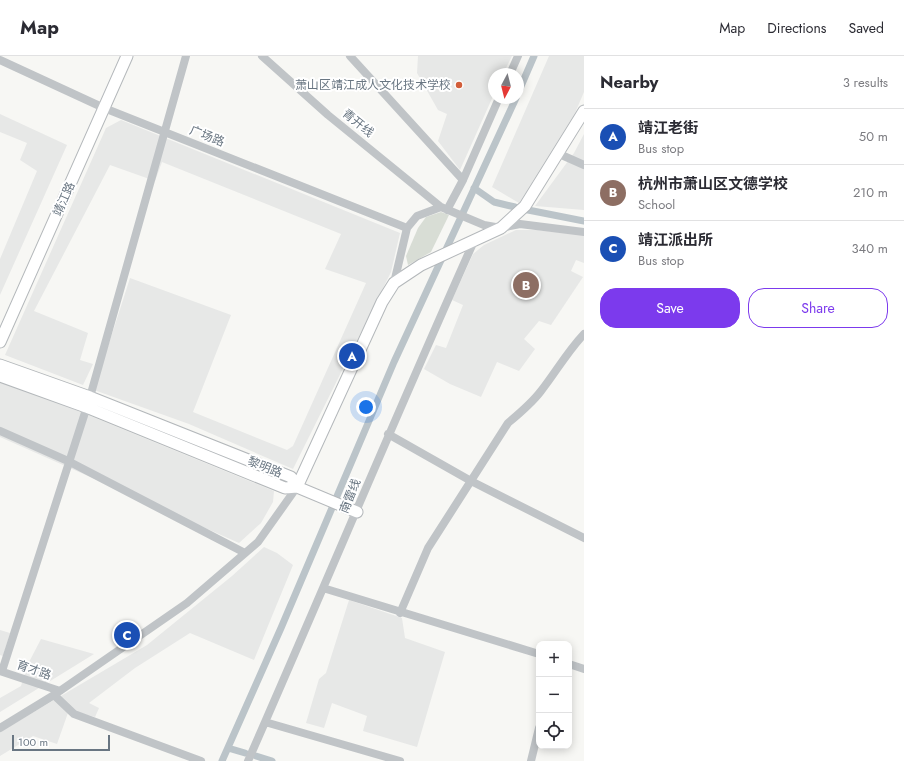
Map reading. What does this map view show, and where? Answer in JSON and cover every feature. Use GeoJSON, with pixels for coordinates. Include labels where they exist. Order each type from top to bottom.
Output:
{"type":"FeatureCollection","features":[{"type":"Feature","properties":{"kind":"main road","name":"靖江路"},"geometry":{"type":"LineString","coordinates":[[0,342],[100,107],[119,56]]}},
{"type":"Feature","properties":{"kind":"main road","name":"靖江路"},"geometry":{"type":"LineString","coordinates":[[0,323],[100,107],[127,56]]}},
{"type":"Feature","properties":{"kind":"main road"},"geometry":{"type":"LineString","coordinates":[[297,487],[382,302],[394,283],[425,263],[501,228],[525,206],[584,111]]}},
{"type":"Feature","properties":{"kind":"main road","name":"黎明路"},"geometry":{"type":"LineString","coordinates":[[0,365],[285,488],[297,487],[352,510]]}},
{"type":"Feature","properties":{"kind":"main road","name":"黎明路"},"geometry":{"type":"LineString","coordinates":[[0,376],[88,402]]}},
{"type":"Feature","properties":{"kind":"street"},"geometry":{"type":"LineString","coordinates":[[1,671],[88,402],[186,56]]}},
{"type":"Feature","properties":{"kind":"street","name":"青开线"},"geometry":{"type":"LineString","coordinates":[[262,56],[328,115],[446,209],[484,226],[501,228]]}},
{"type":"Feature","properties":{"kind":"street"},"geometry":{"type":"LineString","coordinates":[[350,56],[463,180]]}},
{"type":"Feature","properties":{"kind":"street"},"geometry":{"type":"LineString","coordinates":[[513,68],[518,56]]}},
{"type":"Feature","properties":{"kind":"street","name":"广场路"},"geometry":{"type":"LineString","coordinates":[[0,60],[100,107],[407,228]]}},
{"type":"Feature","properties":{"kind":"street"},"geometry":{"type":"LineString","coordinates":[[394,283],[407,228],[416,216],[446,209],[463,180],[496,104]]}},
{"type":"Feature","properties":{"kind":"street"},"geometry":{"type":"LineString","coordinates":[[557,153],[584,165]]}},
{"type":"Feature","properties":{"kind":"street"},"geometry":{"type":"LineString","coordinates":[[501,228],[520,224],[584,232]]}},
{"type":"Feature","properties":{"kind":"street","name":"南雷线"},"geometry":{"type":"LineString","coordinates":[[248,761],[323,588],[352,510],[388,434],[474,240]]}},
{"type":"Feature","properties":{"kind":"street"},"geometry":{"type":"LineString","coordinates":[[400,613],[428,548],[508,423],[524,410],[542,391],[571,348],[584,334]]}},
{"type":"Feature","properties":{"kind":"street"},"geometry":{"type":"LineString","coordinates":[[0,431],[68,462],[245,554]]}},
{"type":"Feature","properties":{"kind":"street"},"geometry":{"type":"LineString","coordinates":[[388,434],[471,480],[584,538]]}},
{"type":"Feature","properties":{"kind":"street"},"geometry":{"type":"LineString","coordinates":[[0,728],[57,693],[187,603],[258,542],[297,487]]}},
{"type":"Feature","properties":{"kind":"street"},"geometry":{"type":"LineString","coordinates":[[323,588],[400,613],[536,653]]}},
{"type":"Feature","properties":{"kind":"street"},"geometry":{"type":"LineString","coordinates":[[572,665],[584,668]]}},
{"type":"Feature","properties":{"kind":"street","name":"育才路"},"geometry":{"type":"LineString","coordinates":[[1,671],[57,693]]}},
{"type":"Feature","properties":{"kind":"street"},"geometry":{"type":"LineString","coordinates":[[57,693],[74,714],[202,761]]}},
{"type":"Feature","properties":{"kind":"street"},"geometry":{"type":"LineString","coordinates":[[265,722],[400,761]]}},
{"type":"Feature","properties":{"kind":"street"},"geometry":{"type":"LineString","coordinates":[[531,761],[536,740]]}},
{"type":"Feature","properties":{"kind":"shaded area","name":"萧山区靖江成人文化技术学校"},"geometry":{"type":"Polygon","coordinates":[[[418,56],[512,56],[506,68],[488,68],[488,104],[490,104],[460,170],[438,141],[447,114],[438,110],[417,73],[418,56]]]}},
{"type":"Feature","properties":{"kind":"shaded area"},"geometry":{"type":"Polygon","coordinates":[[[549,56],[584,56],[584,92],[575,113],[519,203],[492,187],[549,56]]]}},
{"type":"Feature","properties":{"kind":"shaded area"},"geometry":{"type":"Polygon","coordinates":[[[0,114],[67,145],[0,295],[0,259],[37,171],[20,160],[27,143],[0,132],[0,114]]]}},
{"type":"Feature","properties":{"kind":"shaded area"},"geometry":{"type":"Polygon","coordinates":[[[121,120],[400,233],[391,272],[293,469],[189,424],[94,390],[130,278],[231,315],[193,412],[287,450],[293,446],[366,283],[325,269],[341,234],[162,162],[155,181],[110,165],[34,311],[88,333],[80,360],[93,364],[83,385],[5,355],[106,128],[121,120]]]}},
{"type":"Feature","properties":{"kind":"shaded area"},"geometry":{"type":"Polygon","coordinates":[[[584,134],[584,210],[535,206],[574,153],[584,134]]]}},
{"type":"Feature","properties":{"kind":"shaded area"},"geometry":{"type":"Polygon","coordinates":[[[441,212],[449,215],[431,252],[408,265],[406,256],[418,228],[426,217],[441,212]]]}},
{"type":"Feature","properties":{"kind":"shaded area"},"geometry":{"type":"Polygon","coordinates":[[[516,230],[538,230],[584,235],[584,263],[576,260],[571,271],[583,277],[551,325],[539,321],[524,339],[535,349],[519,371],[497,362],[481,397],[450,384],[424,369],[436,345],[446,348],[463,305],[452,300],[473,254],[484,245],[516,230]]]}},
{"type":"Feature","properties":{"kind":"shaded area"},"geometry":{"type":"Polygon","coordinates":[[[0,379],[274,491],[273,502],[261,523],[239,543],[0,437],[0,379]]]}},
{"type":"Feature","properties":{"kind":"shaded area"},"geometry":{"type":"Polygon","coordinates":[[[264,547],[277,553],[293,565],[254,660],[190,633],[135,668],[89,703],[99,708],[95,717],[69,710],[57,744],[33,736],[0,756],[0,732],[147,645],[232,576],[264,547]]]}},
{"type":"Feature","properties":{"kind":"shaded area"},"geometry":{"type":"Polygon","coordinates":[[[349,600],[402,618],[405,638],[445,652],[417,747],[363,731],[367,716],[332,703],[324,728],[306,723],[319,679],[326,673],[349,600]]]}},
{"type":"Feature","properties":{"kind":"shaded area"},"geometry":{"type":"Polygon","coordinates":[[[0,630],[10,633],[3,656],[0,655],[0,630]]]}},
{"type":"Feature","properties":{"kind":"shaded area"},"geometry":{"type":"Polygon","coordinates":[[[41,639],[94,654],[0,712],[0,698],[21,686],[28,664],[41,639]]]}},
{"type":"Feature","properties":{"kind":"waterway"},"geometry":{"type":"LineString","coordinates":[[524,79],[534,56]]}},
{"type":"Feature","properties":{"kind":"waterway"},"geometry":{"type":"LineString","coordinates":[[222,761],[281,628],[394,362],[513,104]]}},
{"type":"Feature","properties":{"kind":"waterway"},"geometry":{"type":"LineString","coordinates":[[474,188],[494,202],[515,207]]}},
{"type":"Feature","properties":{"kind":"waterway"},"geometry":{"type":"LineString","coordinates":[[528,210],[584,221]]}},
{"type":"Feature","properties":{"kind":"waterway"},"geometry":{"type":"LineString","coordinates":[[228,748],[245,753]]}},
{"type":"Feature","properties":{"kind":"waterway"},"geometry":{"type":"LineString","coordinates":[[256,756],[272,761]]}},
{"type":"Feature","properties":{"kind":"place","name":"萧山区靖江成人文化技术学校"},"geometry":{"type":"Point","coordinates":[459,85]}},
{"type":"Feature","properties":{"kind":"place","name":"杭州市萧山区文德学校"},"geometry":{"type":"Point","coordinates":[526,285]}},
{"type":"Feature","properties":{"kind":"place","name":"靖江老街"},"geometry":{"type":"Point","coordinates":[352,356]}},
{"type":"Feature","properties":{"kind":"place","name":"靖江派出所"},"geometry":{"type":"Point","coordinates":[127,635]}}]}
